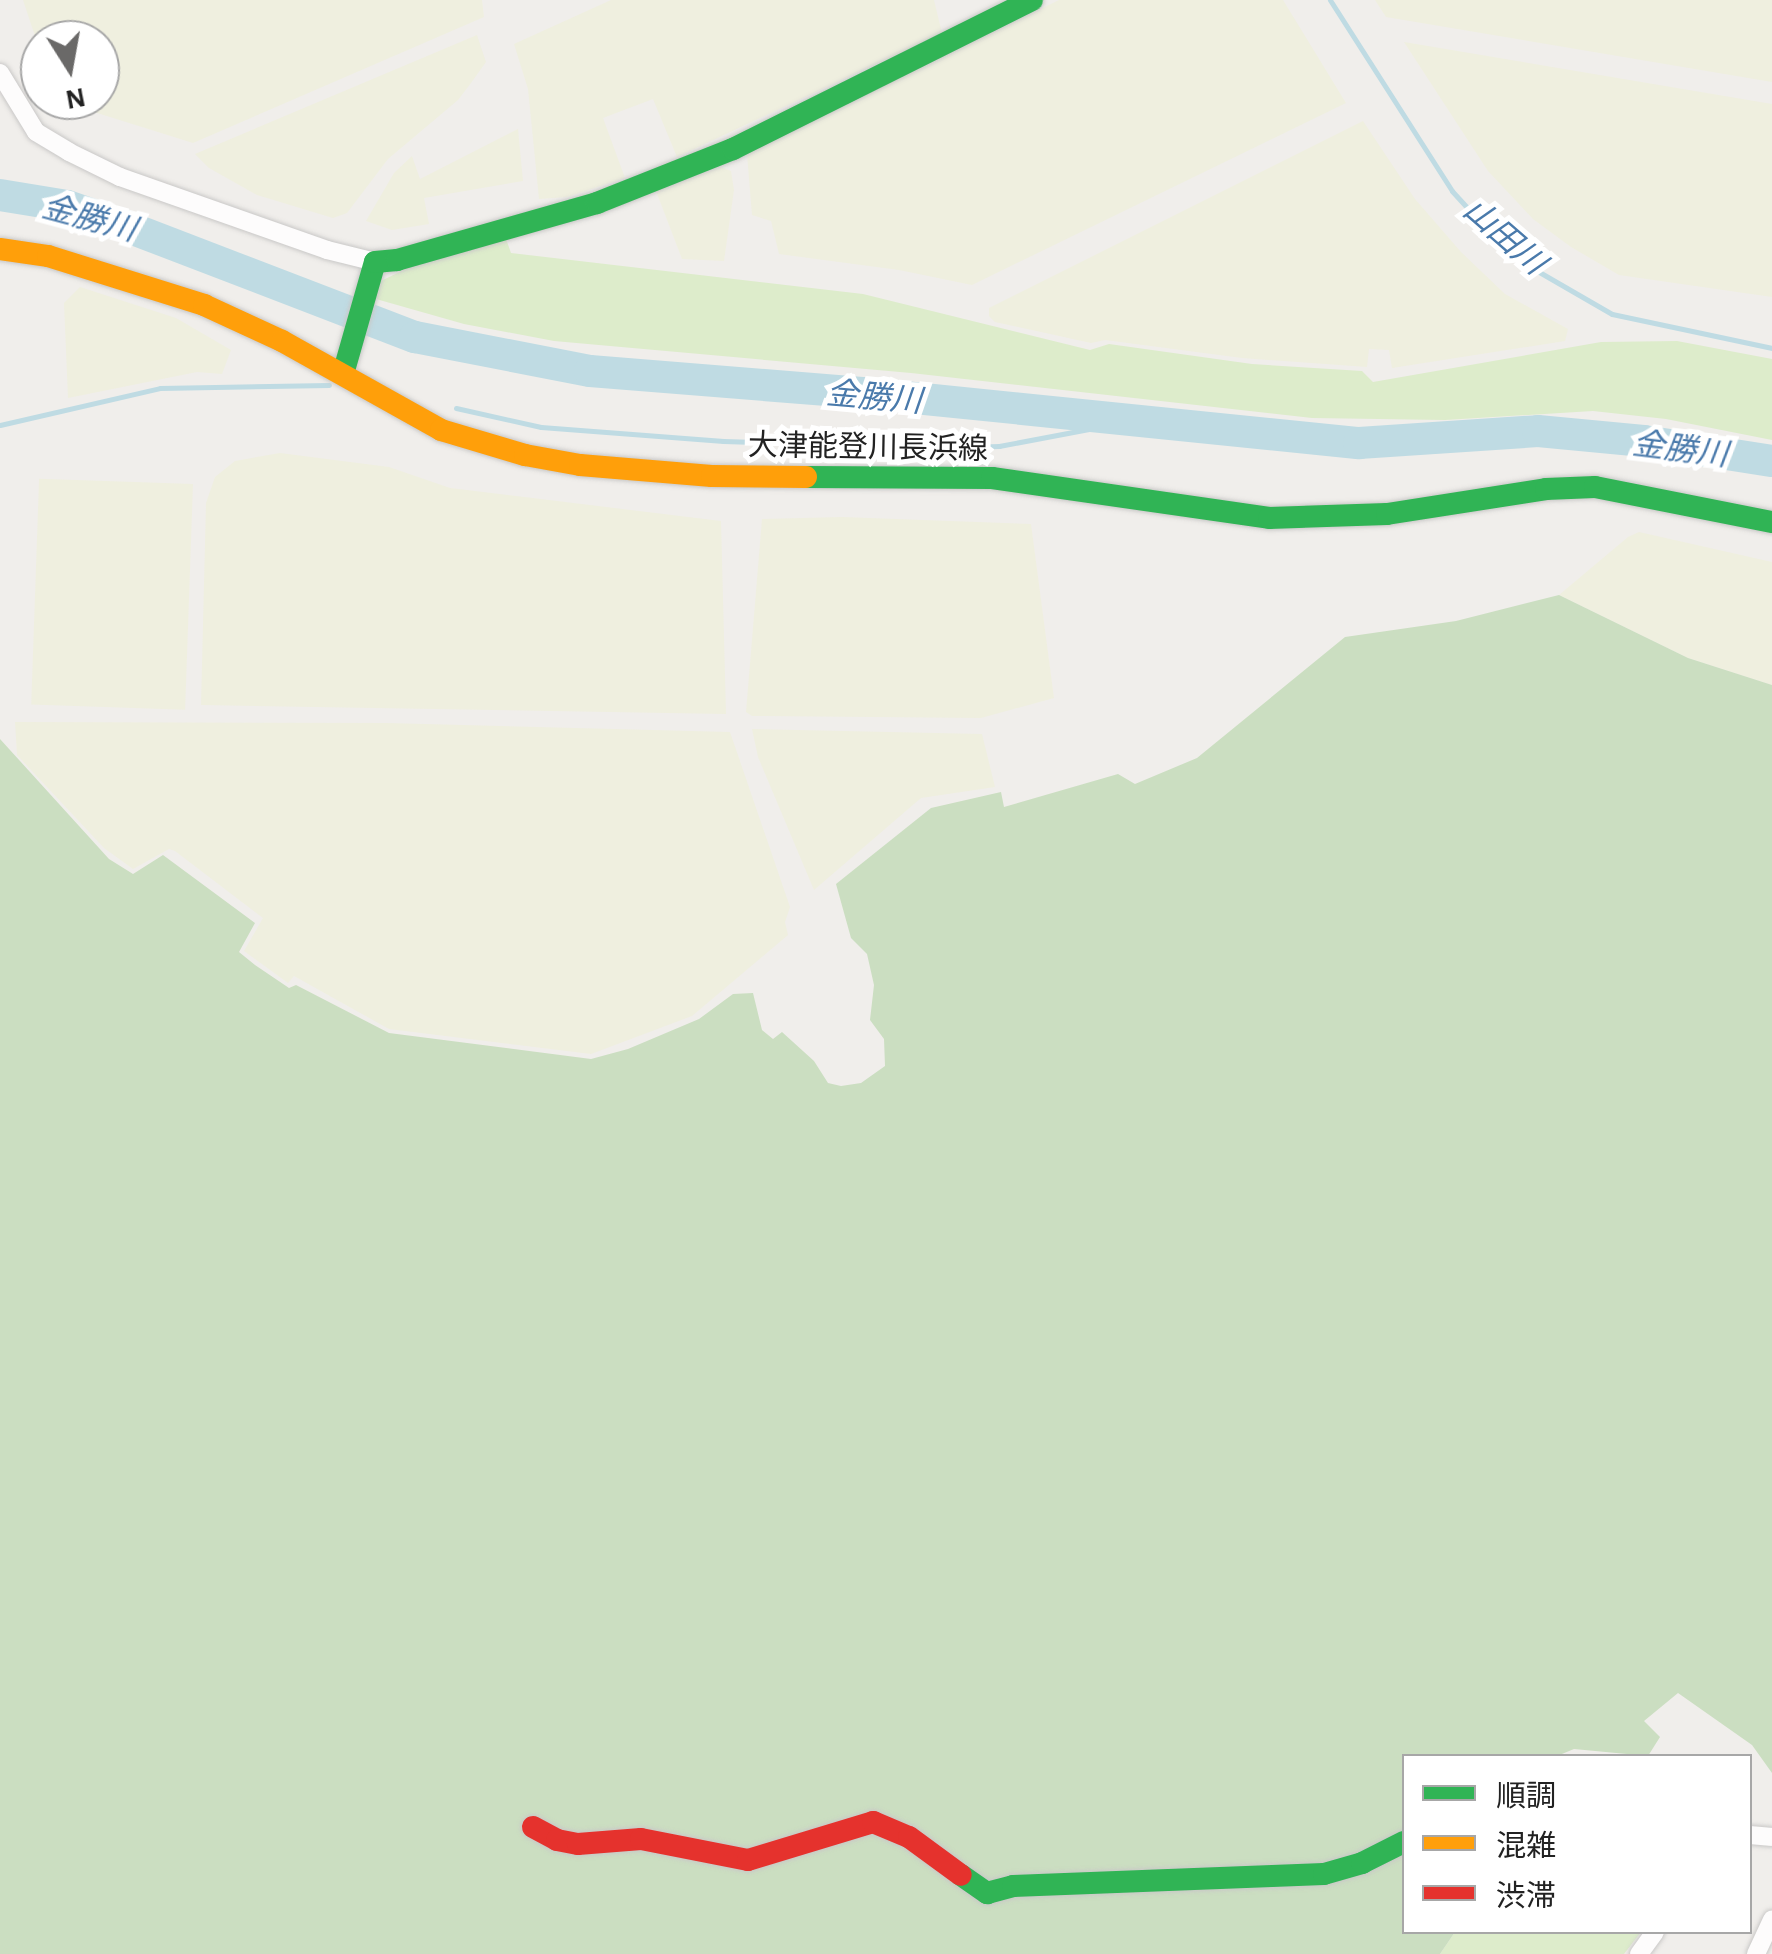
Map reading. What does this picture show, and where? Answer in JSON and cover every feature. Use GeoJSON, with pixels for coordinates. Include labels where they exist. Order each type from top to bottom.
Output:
{"type":"FeatureCollection","features":[{"type":"Feature","properties":{"kind":"main road"},"geometry":{"type":"LineString","coordinates":[[345,368],[372,271],[564,213],[736,148],[1032,0]]}},
{"type":"Feature","properties":{"kind":"main road","name":"大津能登川長浜線"},"geometry":{"type":"LineString","coordinates":[[0,248],[48,256],[204,305],[345,368],[400,411],[441,430],[525,455],[580,465],[726,477],[992,478],[1269,518],[1387,514],[1546,489],[1595,487],[1772,522]]}},
{"type":"Feature","properties":{"kind":"main road"},"geometry":{"type":"LineString","coordinates":[[532,1827],[556,1840],[578,1844],[641,1839],[748,1860],[874,1822],[910,1837],[987,1892],[1013,1886],[1324,1874],[1402,1843]]}},
{"type":"Feature","properties":{"kind":"street"},"geometry":{"type":"LineString","coordinates":[[0,72],[36,132],[68,152],[120,177],[327,250],[372,271]]}},
{"type":"Feature","properties":{"kind":"street"},"geometry":{"type":"LineString","coordinates":[[1756,1954],[1772,1918]]}},
{"type":"Feature","properties":{"kind":"green space"},"geometry":{"type":"Polygon","coordinates":[[[23,0],[482,0],[484,17],[193,143],[120,120],[120,20],[30,20],[23,0]]]}},
{"type":"Feature","properties":{"kind":"green space"},"geometry":{"type":"Polygon","coordinates":[[[611,0],[934,0],[942,33],[677,157],[653,99],[603,118],[625,178],[567,197],[539,199],[528,89],[514,44],[611,0]]]}},
{"type":"Feature","properties":{"kind":"green space"},"geometry":{"type":"Polygon","coordinates":[[[1059,0],[1283,0],[1346,103],[972,285],[899,270],[779,254],[771,221],[752,215],[747,154],[1059,0]]]}},
{"type":"Feature","properties":{"kind":"green space"},"geometry":{"type":"Polygon","coordinates":[[[1375,0],[1772,0],[1772,82],[1386,17],[1375,0]]]}},
{"type":"Feature","properties":{"kind":"green space"},"geometry":{"type":"Polygon","coordinates":[[[477,35],[486,62],[471,83],[458,100],[388,159],[347,213],[333,218],[257,195],[209,168],[195,154],[477,35]]]}},
{"type":"Feature","properties":{"kind":"green space"},"geometry":{"type":"Polygon","coordinates":[[[1404,42],[1772,104],[1772,297],[1619,275],[1571,247],[1533,219],[1488,171],[1404,42]]]}},
{"type":"Feature","properties":{"kind":"green space"},"geometry":{"type":"Polygon","coordinates":[[[1363,121],[1415,199],[1461,252],[1505,294],[1568,329],[1565,341],[1392,368],[1389,350],[1369,349],[1367,367],[1242,358],[1105,340],[1091,343],[995,322],[989,316],[989,308],[1363,121]]]}},
{"type":"Feature","properties":{"kind":"green space"},"geometry":{"type":"Polygon","coordinates":[[[518,129],[523,181],[424,198],[429,224],[392,230],[366,221],[394,173],[412,156],[420,179],[518,129]]]}},
{"type":"Feature","properties":{"kind":"green space"},"geometry":{"type":"Polygon","coordinates":[[[720,167],[731,171],[734,190],[724,261],[682,259],[656,191],[720,167]]]}},
{"type":"Feature","properties":{"kind":"green space"},"geometry":{"type":"Polygon","coordinates":[[[506,239],[511,253],[863,294],[1090,350],[1109,344],[1252,364],[1362,371],[1373,382],[1601,342],[1677,341],[1772,359],[1772,440],[1666,419],[1593,411],[1445,420],[1312,418],[911,373],[554,341],[464,324],[376,299],[379,282],[434,255],[506,239]]]}},
{"type":"Feature","properties":{"kind":"green space"},"geometry":{"type":"Polygon","coordinates":[[[80,287],[176,318],[231,350],[222,374],[197,372],[68,398],[64,303],[80,287]]]}},
{"type":"Feature","properties":{"kind":"green space"},"geometry":{"type":"Polygon","coordinates":[[[280,453],[389,467],[450,488],[721,521],[726,714],[201,705],[206,503],[215,477],[235,461],[280,453]]]}},
{"type":"Feature","properties":{"kind":"green space"},"geometry":{"type":"Polygon","coordinates":[[[39,479],[193,484],[185,710],[31,704],[39,479]]]}},
{"type":"Feature","properties":{"kind":"green space"},"geometry":{"type":"Polygon","coordinates":[[[842,517],[1031,524],[1054,698],[981,718],[752,716],[746,712],[762,519],[842,517]]]}},
{"type":"Feature","properties":{"kind":"green space"},"geometry":{"type":"Polygon","coordinates":[[[1639,532],[1772,562],[1772,685],[1688,658],[1559,595],[1639,532]]]}},
{"type":"Feature","properties":{"kind":"green space"},"geometry":{"type":"Polygon","coordinates":[[[1559,595],[1688,658],[1772,685],[1772,1773],[1752,1745],[1678,1693],[1644,1721],[1660,1737],[1649,1754],[1574,1749],[1562,1754],[1402,1754],[1402,1934],[1454,1934],[1440,1954],[0,1954],[0,739],[109,859],[133,874],[163,855],[255,923],[239,952],[255,965],[289,988],[296,985],[389,1033],[591,1059],[628,1049],[699,1019],[733,994],[753,993],[762,1030],[773,1039],[782,1032],[814,1061],[828,1083],[841,1086],[861,1083],[885,1066],[884,1039],[870,1020],[874,985],[867,954],[851,938],[836,884],[931,808],[1001,792],[1004,807],[1118,774],[1135,784],[1197,758],[1345,637],[1456,621],[1559,595]]]}},
{"type":"Feature","properties":{"kind":"green space"},"geometry":{"type":"Polygon","coordinates":[[[15,722],[387,723],[730,732],[790,907],[785,922],[788,935],[692,1016],[591,1054],[389,1029],[294,976],[288,983],[244,951],[263,918],[175,851],[169,849],[133,869],[104,848],[17,755],[15,722]]]}},
{"type":"Feature","properties":{"kind":"green space"},"geometry":{"type":"Polygon","coordinates":[[[752,729],[982,734],[995,787],[921,798],[814,890],[758,757],[752,729]]]}},
{"type":"Feature","properties":{"kind":"green space"},"geometry":{"type":"Polygon","coordinates":[[[1454,1934],[1639,1934],[1624,1954],[1440,1954],[1454,1934]]]}},
{"type":"Feature","properties":{"kind":"waterway","name":"山田川"},"geometry":{"type":"LineString","coordinates":[[1330,0],[1452,191],[1494,237],[1534,269],[1612,314],[1772,348]]}},
{"type":"Feature","properties":{"kind":"waterway","name":"金勝川"},"geometry":{"type":"LineString","coordinates":[[0,195],[67,206],[120,224],[415,337],[590,371],[865,393],[1359,443],[1538,431],[1644,441],[1772,461]]}},
{"type":"Feature","properties":{"kind":"waterway"},"geometry":{"type":"LineString","coordinates":[[0,425],[160,388],[329,385]]}},
{"type":"Feature","properties":{"kind":"waterway"},"geometry":{"type":"LineString","coordinates":[[456,408],[541,427],[723,441],[935,448],[999,446],[1126,422]]}},
{"type":"Feature","properties":{"kind":"traffic: fast"},"geometry":{"type":"LineString","coordinates":[[343,374],[375,262],[397,260],[597,203],[733,149],[1032,0]]}},
{"type":"Feature","properties":{"kind":"traffic: fast"},"geometry":{"type":"LineString","coordinates":[[806,477],[992,478],[1269,518],[1387,514],[1546,489],[1595,487],[1772,522]]}},
{"type":"Feature","properties":{"kind":"traffic: fast"},"geometry":{"type":"LineString","coordinates":[[961,1875],[987,1893],[1013,1886],[1324,1874],[1362,1863],[1402,1843]]}},
{"type":"Feature","properties":{"kind":"traffic: slow"},"geometry":{"type":"LineString","coordinates":[[0,249],[48,256],[204,305],[282,341],[441,430],[525,455],[580,465],[712,476],[806,477]]}},
{"type":"Feature","properties":{"kind":"traffic: jam"},"geometry":{"type":"LineString","coordinates":[[533,1827],[557,1840],[578,1844],[641,1839],[748,1860],[873,1822],[909,1837],[961,1875]]}}]}
